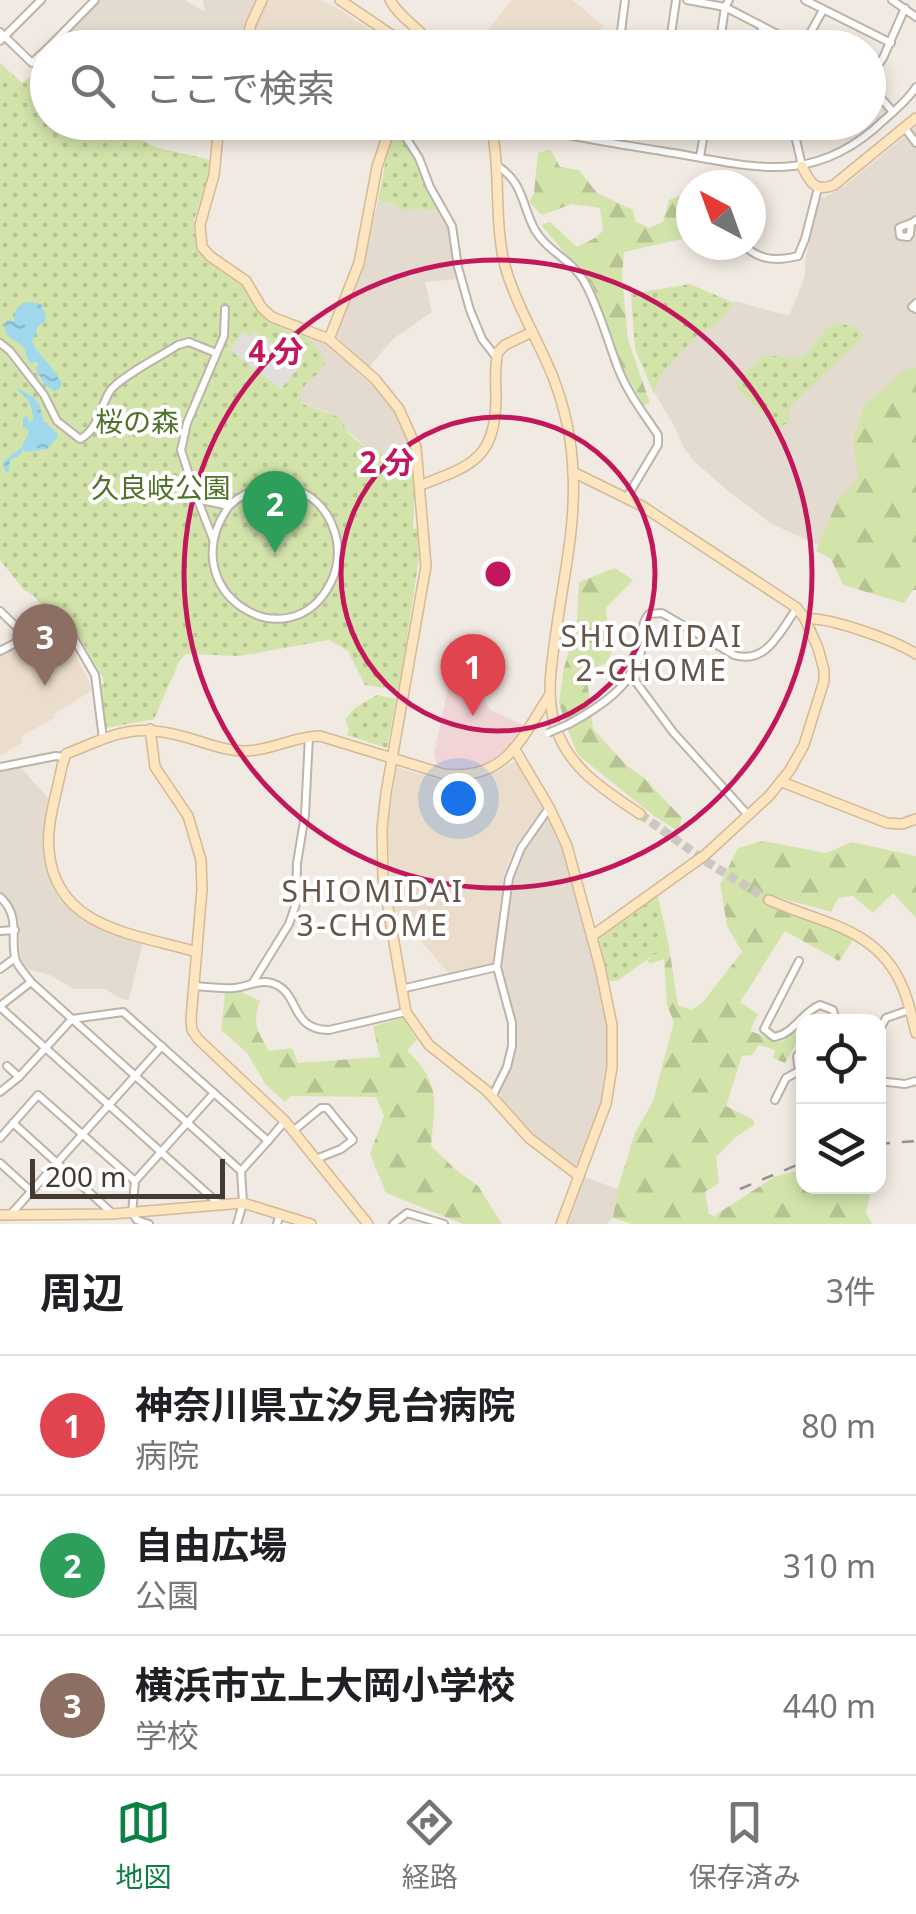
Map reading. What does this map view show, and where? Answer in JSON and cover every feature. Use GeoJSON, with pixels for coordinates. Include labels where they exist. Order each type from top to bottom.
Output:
{"type":"FeatureCollection","features":[{"type":"Feature","properties":{"kind":"street"},"geometry":{"type":"LineString","coordinates":[[30,61],[2,36],[41,0]]}},
{"type":"Feature","properties":{"kind":"street"},"geometry":{"type":"LineString","coordinates":[[66,30],[95,0]]}},
{"type":"Feature","properties":{"kind":"street"},"geometry":{"type":"LineString","coordinates":[[250,30],[262,0]]}},
{"type":"Feature","properties":{"kind":"street"},"geometry":{"type":"LineString","coordinates":[[340,0],[384,30]]}},
{"type":"Feature","properties":{"kind":"street"},"geometry":{"type":"LineString","coordinates":[[390,0],[419,30]]}},
{"type":"Feature","properties":{"kind":"street"},"geometry":{"type":"LineString","coordinates":[[621,30],[625,0]]}},
{"type":"Feature","properties":{"kind":"street"},"geometry":{"type":"LineString","coordinates":[[672,30],[676,0]]}},
{"type":"Feature","properties":{"kind":"street"},"geometry":{"type":"LineString","coordinates":[[687,0],[727,3],[770,30]]}},
{"type":"Feature","properties":{"kind":"street"},"geometry":{"type":"LineString","coordinates":[[804,0],[865,30]]}},
{"type":"Feature","properties":{"kind":"street"},"geometry":{"type":"LineString","coordinates":[[892,0],[916,16]]}},
{"type":"Feature","properties":{"kind":"street"},"geometry":{"type":"LineString","coordinates":[[722,30],[727,3]]}},
{"type":"Feature","properties":{"kind":"street"},"geometry":{"type":"LineString","coordinates":[[886,53],[905,8]]}},
{"type":"Feature","properties":{"kind":"street"},"geometry":{"type":"LineString","coordinates":[[813,30],[824,10]]}},
{"type":"Feature","properties":{"kind":"street"},"geometry":{"type":"LineString","coordinates":[[761,30],[762,26]]}},
{"type":"Feature","properties":{"kind":"street"},"geometry":{"type":"LineString","coordinates":[[886,41],[891,43]]}},
{"type":"Feature","properties":{"kind":"street"},"geometry":{"type":"LineString","coordinates":[[886,118],[916,87]]}},
{"type":"Feature","properties":{"kind":"street"},"geometry":{"type":"LineString","coordinates":[[886,103],[893,112]]}},
{"type":"Feature","properties":{"kind":"street"},"geometry":{"type":"LineString","coordinates":[[818,188],[834,184],[916,118]]}},
{"type":"Feature","properties":{"kind":"street"},"geometry":{"type":"LineString","coordinates":[[904,128],[916,143]]}},
{"type":"Feature","properties":{"kind":"street"},"geometry":{"type":"LineString","coordinates":[[217,140],[214,175],[200,224],[202,247],[246,282],[272,317],[329,339],[375,379],[399,409],[416,447],[426,566],[383,811],[382,862],[406,1012],[429,1045],[492,1097],[529,1138],[579,1176]]}},
{"type":"Feature","properties":{"kind":"street"},"geometry":{"type":"LineString","coordinates":[[329,339],[358,263],[377,167],[387,140]]}},
{"type":"Feature","properties":{"kind":"street"},"geometry":{"type":"LineString","coordinates":[[406,140],[452,226],[470,310],[482,338],[496,357]]}},
{"type":"Feature","properties":{"kind":"street"},"geometry":{"type":"LineString","coordinates":[[493,140],[500,241],[506,268],[552,376],[570,442],[572,514],[549,696],[554,722],[572,760],[597,785],[640,814]]}},
{"type":"Feature","properties":{"kind":"street"},"geometry":{"type":"LineString","coordinates":[[601,140],[767,168],[827,160],[862,140]]}},
{"type":"Feature","properties":{"kind":"street"},"geometry":{"type":"LineString","coordinates":[[700,157],[703,140]]}},
{"type":"Feature","properties":{"kind":"street"},"geometry":{"type":"LineString","coordinates":[[796,140],[802,166],[818,188]]}},
{"type":"Feature","properties":{"kind":"street"},"geometry":{"type":"LineString","coordinates":[[496,165],[515,180],[540,237],[584,281],[622,377],[660,440],[627,497]]}},
{"type":"Feature","properties":{"kind":"street"},"geometry":{"type":"LineString","coordinates":[[766,259],[798,256],[818,188]]}},
{"type":"Feature","properties":{"kind":"street"},"geometry":{"type":"LineString","coordinates":[[214,540],[182,450],[188,423],[224,336],[225,309]]}},
{"type":"Feature","properties":{"kind":"street"},"geometry":{"type":"LineString","coordinates":[[420,486],[473,462],[487,446],[495,418],[496,357],[505,345],[532,332]]}},
{"type":"Feature","properties":{"kind":"street"},"geometry":{"type":"LineString","coordinates":[[0,343],[10,350],[44,395],[56,421],[80,439],[93,428],[112,386],[178,344],[189,342],[216,353]]}},
{"type":"Feature","properties":{"kind":"street"},"geometry":{"type":"LineString","coordinates":[[573,472],[627,497],[797,608],[822,659],[824,681],[804,745],[782,782],[696,862],[592,936]]}},
{"type":"Feature","properties":{"kind":"street"},"geometry":{"type":"LineString","coordinates":[[265,486],[284,486],[309,496],[334,530],[338,556],[333,580],[320,599],[303,612],[284,618],[263,617],[240,606],[221,587],[215,571],[214,540],[229,506],[246,493],[265,486]]}},
{"type":"Feature","properties":{"kind":"street"},"geometry":{"type":"LineString","coordinates":[[197,499],[229,506]]}},
{"type":"Feature","properties":{"kind":"street"},"geometry":{"type":"LineString","coordinates":[[548,733],[604,702],[630,674],[642,650],[643,622],[653,612],[662,612],[734,655],[747,658],[766,650],[797,608]]}},
{"type":"Feature","properties":{"kind":"street"},"geometry":{"type":"LineString","coordinates":[[0,611],[27,637]]}},
{"type":"Feature","properties":{"kind":"street"},"geometry":{"type":"LineString","coordinates":[[805,619],[826,620],[916,654]]}},
{"type":"Feature","properties":{"kind":"street"},"geometry":{"type":"LineString","coordinates":[[0,651],[27,637],[43,620],[65,624],[95,676],[103,739]]}},
{"type":"Feature","properties":{"kind":"street"},"geometry":{"type":"LineString","coordinates":[[630,674],[673,732],[748,815]]}},
{"type":"Feature","properties":{"kind":"street"},"geometry":{"type":"LineString","coordinates":[[0,767],[56,756],[64,758],[128,730],[150,729],[244,751],[310,736],[328,736],[444,774],[464,776],[495,767],[514,748],[549,696]]}},
{"type":"Feature","properties":{"kind":"street"},"geometry":{"type":"LineString","coordinates":[[150,729],[155,768],[188,816],[199,850],[202,889],[192,1030],[286,1122],[368,1224]]}},
{"type":"Feature","properties":{"kind":"street"},"geometry":{"type":"LineString","coordinates":[[252,984],[289,924],[296,904],[296,863],[305,815],[310,736]]}},
{"type":"Feature","properties":{"kind":"street"},"geometry":{"type":"LineString","coordinates":[[514,748],[550,807],[567,846],[612,1025],[610,1087],[561,1224]]}},
{"type":"Feature","properties":{"kind":"street"},"geometry":{"type":"LineString","coordinates":[[64,758],[49,834],[53,870],[63,894],[79,911],[104,925],[196,952]]}},
{"type":"Feature","properties":{"kind":"street"},"geometry":{"type":"LineString","coordinates":[[782,782],[887,823],[902,824],[916,818]]}},
{"type":"Feature","properties":{"kind":"street"},"geometry":{"type":"LineString","coordinates":[[492,1097],[510,1056],[512,1034],[497,967],[511,867],[550,807]]}},
{"type":"Feature","properties":{"kind":"street"},"geometry":{"type":"LineString","coordinates":[[0,897],[8,906],[15,930],[15,958],[31,982],[241,1171],[244,1203],[236,1224]]}},
{"type":"Feature","properties":{"kind":"street"},"geometry":{"type":"LineString","coordinates":[[769,900],[840,926],[869,942],[897,976],[916,1034]]}},
{"type":"Feature","properties":{"kind":"street"},"geometry":{"type":"LineString","coordinates":[[0,931],[15,930]]}},
{"type":"Feature","properties":{"kind":"street"},"geometry":{"type":"LineString","coordinates":[[0,969],[15,958]]}},
{"type":"Feature","properties":{"kind":"street"},"geometry":{"type":"LineString","coordinates":[[796,1023],[782,1036],[774,1037],[764,1029],[799,961]]}},
{"type":"Feature","properties":{"kind":"street"},"geometry":{"type":"LineString","coordinates":[[401,989],[497,967]]}},
{"type":"Feature","properties":{"kind":"street"},"geometry":{"type":"LineString","coordinates":[[31,982],[0,1007],[219,1204]]}},
{"type":"Feature","properties":{"kind":"street"},"geometry":{"type":"LineString","coordinates":[[194,986],[232,988],[263,982],[277,985],[304,1022],[318,1030],[406,1012]]}},
{"type":"Feature","properties":{"kind":"street"},"geometry":{"type":"LineString","coordinates":[[805,1014],[820,1004],[833,1014]]}},
{"type":"Feature","properties":{"kind":"street"},"geometry":{"type":"LineString","coordinates":[[886,1018],[910,1010]]}},
{"type":"Feature","properties":{"kind":"street"},"geometry":{"type":"LineString","coordinates":[[0,1092],[20,1077],[72,1019],[123,1012],[268,1141]]}},
{"type":"Feature","properties":{"kind":"street"},"geometry":{"type":"LineString","coordinates":[[5,1214],[31,1191],[162,1046]]}},
{"type":"Feature","properties":{"kind":"street"},"geometry":{"type":"LineString","coordinates":[[7,1066],[20,1077]]}},
{"type":"Feature","properties":{"kind":"street"},"geometry":{"type":"LineString","coordinates":[[775,1100],[786,1078],[796,1073]]}},
{"type":"Feature","properties":{"kind":"street"},"geometry":{"type":"LineString","coordinates":[[886,1082],[916,1081]]}},
{"type":"Feature","properties":{"kind":"street"},"geometry":{"type":"LineString","coordinates":[[149,1224],[137,1220],[132,1213],[134,1182],[214,1094]]}},
{"type":"Feature","properties":{"kind":"street"},"geometry":{"type":"LineString","coordinates":[[0,1138],[38,1095],[134,1182]]}},
{"type":"Feature","properties":{"kind":"street"},"geometry":{"type":"LineString","coordinates":[[293,1130],[321,1108],[327,1108],[353,1140],[316,1159]]}},
{"type":"Feature","properties":{"kind":"street"},"geometry":{"type":"LineString","coordinates":[[241,1171],[286,1122]]}},
{"type":"Feature","properties":{"kind":"street"},"geometry":{"type":"LineString","coordinates":[[13,1123],[112,1214]]}},
{"type":"Feature","properties":{"kind":"street"},"geometry":{"type":"LineString","coordinates":[[0,1163],[31,1191]]}},
{"type":"Feature","properties":{"kind":"street"},"geometry":{"type":"LineString","coordinates":[[5,1214],[112,1214],[244,1203],[279,1219],[310,1224]]}},
{"type":"Feature","properties":{"kind":"street"},"geometry":{"type":"LineString","coordinates":[[393,1224],[407,1213],[444,1224]]}},
{"type":"Feature","properties":{"kind":"shaded area"},"geometry":{"type":"Polygon","coordinates":[[[101,0],[185,0],[205,12],[203,0],[257,0],[246,30],[70,30],[101,0]]]}},
{"type":"Feature","properties":{"kind":"shaded area"},"geometry":{"type":"Polygon","coordinates":[[[268,0],[320,0],[370,30],[255,30],[268,0]]]}},
{"type":"Feature","properties":{"kind":"shaded area"},"geometry":{"type":"Polygon","coordinates":[[[512,0],[572,0],[604,26],[600,30],[488,30],[512,0]]]}},
{"type":"Feature","properties":{"kind":"shaded area"},"geometry":{"type":"Polygon","coordinates":[[[916,127],[916,397],[822,547],[772,524],[694,461],[651,386],[696,334],[735,301],[789,316],[805,276],[819,199],[848,183],[916,127]]]}},
{"type":"Feature","properties":{"kind":"shaded area"},"geometry":{"type":"Polygon","coordinates":[[[378,200],[400,210],[440,211],[449,223],[459,279],[425,282],[432,312],[393,339],[369,367],[336,336],[363,267],[378,200]]]}},
{"type":"Feature","properties":{"kind":"shaded area"},"geometry":{"type":"Polygon","coordinates":[[[243,331],[250,337],[255,332],[273,344],[276,341],[304,361],[281,389],[230,350],[243,331]]]}},
{"type":"Feature","properties":{"kind":"shaded area"},"geometry":{"type":"Polygon","coordinates":[[[308,337],[329,346],[389,403],[403,426],[413,463],[395,464],[376,449],[367,448],[327,412],[302,404],[301,391],[323,368],[308,337]]]}},
{"type":"Feature","properties":{"kind":"shaded area"},"geometry":{"type":"Polygon","coordinates":[[[45,624],[61,628],[91,691],[54,714],[55,718],[21,736],[23,742],[0,756],[0,655],[31,639],[45,624]]]}},
{"type":"Feature","properties":{"kind":"shaded area"},"geometry":{"type":"Polygon","coordinates":[[[455,656],[489,661],[484,695],[489,709],[523,725],[499,755],[482,766],[457,770],[437,765],[434,753],[455,656]]]}},
{"type":"Feature","properties":{"kind":"shaded area"},"geometry":{"type":"Polygon","coordinates":[[[514,762],[542,806],[541,812],[515,847],[504,873],[492,963],[450,975],[394,909],[387,837],[396,767],[443,781],[470,782],[514,762]]]}},
{"type":"Feature","properties":{"kind":"shaded area"},"geometry":{"type":"Polygon","coordinates":[[[20,767],[50,800],[43,833],[44,859],[58,897],[79,917],[103,931],[143,941],[129,1000],[105,989],[74,989],[50,975],[28,969],[21,961],[18,921],[9,899],[0,893],[0,770],[20,767]]]}},
{"type":"Feature","properties":{"kind":"shaded area"},"geometry":{"type":"Polygon","coordinates":[[[546,820],[550,820],[565,856],[589,943],[607,1036],[602,1100],[579,1163],[574,1166],[540,1142],[499,1094],[513,1063],[517,1038],[501,964],[512,881],[522,854],[546,820]]]}},
{"type":"Feature","properties":{"kind":"shaded area"},"geometry":{"type":"Polygon","coordinates":[[[584,1177],[626,1192],[618,1212],[607,1224],[566,1224],[584,1177]]]}},
{"type":"Feature","properties":{"kind":"green space","name":"久良岐公園"},"geometry":{"type":"Polygon","coordinates":[[[0,63],[22,83],[30,77],[30,140],[142,140],[155,147],[211,160],[194,220],[200,251],[243,285],[263,316],[308,337],[325,360],[302,390],[302,404],[339,417],[349,434],[395,464],[413,463],[413,529],[418,528],[419,558],[399,690],[365,685],[348,651],[329,640],[240,656],[186,654],[154,719],[106,728],[97,685],[104,684],[103,678],[70,621],[49,615],[0,560],[0,63]]]}},
{"type":"Feature","properties":{"kind":"green space"},"geometry":{"type":"Polygon","coordinates":[[[392,140],[403,140],[440,211],[402,211],[378,200],[392,140]]]}},
{"type":"Feature","properties":{"kind":"green space"},"geometry":{"type":"Polygon","coordinates":[[[550,149],[560,167],[579,170],[597,193],[633,210],[636,222],[649,228],[663,222],[669,200],[676,197],[676,240],[624,252],[622,276],[628,340],[650,403],[644,406],[623,369],[592,284],[541,225],[550,222],[577,247],[603,231],[600,208],[572,204],[542,215],[529,202],[534,193],[538,153],[550,149]]]}},
{"type":"Feature","properties":{"kind":"green space"},"geometry":{"type":"Polygon","coordinates":[[[690,284],[734,303],[717,324],[696,336],[660,376],[654,394],[635,349],[631,294],[690,284]]]}},
{"type":"Feature","properties":{"kind":"green space"},"geometry":{"type":"Polygon","coordinates":[[[835,323],[856,327],[864,336],[789,408],[789,422],[778,428],[738,390],[736,383],[761,356],[803,355],[835,323]]]}},
{"type":"Feature","properties":{"kind":"green space"},"geometry":{"type":"Polygon","coordinates":[[[916,367],[916,590],[904,603],[843,585],[831,559],[816,551],[838,499],[858,479],[853,441],[864,405],[904,370],[916,367]]]}},
{"type":"Feature","properties":{"kind":"green space"},"geometry":{"type":"Polygon","coordinates":[[[615,568],[633,580],[606,608],[615,645],[606,663],[586,671],[593,729],[682,818],[678,831],[578,755],[559,703],[577,621],[579,582],[615,568]]]}},
{"type":"Feature","properties":{"kind":"green space"},"geometry":{"type":"Polygon","coordinates":[[[377,695],[396,699],[387,748],[347,735],[345,719],[377,695]]]}},
{"type":"Feature","properties":{"kind":"green space"},"geometry":{"type":"Polygon","coordinates":[[[763,841],[826,853],[852,842],[916,856],[916,918],[893,893],[873,913],[853,896],[838,898],[831,912],[773,896],[771,904],[853,940],[839,961],[785,931],[740,1002],[758,1014],[750,1031],[782,1042],[796,1029],[796,1044],[785,1063],[773,1058],[775,1050],[759,1045],[752,1055],[742,1056],[726,1106],[754,1120],[754,1125],[716,1157],[719,1183],[705,1192],[709,1214],[714,1216],[774,1177],[796,1171],[796,1194],[870,1194],[866,1212],[872,1224],[632,1224],[613,1218],[619,1184],[635,1133],[653,1101],[674,1022],[667,1005],[664,959],[650,964],[647,961],[655,954],[638,924],[640,908],[658,896],[678,1005],[691,1010],[702,1003],[742,952],[727,926],[720,884],[738,848],[763,841]]]}},
{"type":"Feature","properties":{"kind":"green space"},"geometry":{"type":"Polygon","coordinates":[[[658,897],[664,953],[655,954],[617,981],[609,981],[601,936],[658,897]]]}},
{"type":"Feature","properties":{"kind":"green space"},"geometry":{"type":"Polygon","coordinates":[[[241,992],[260,1001],[257,1027],[269,1051],[292,1048],[298,1063],[380,1057],[373,1026],[403,1018],[417,1040],[407,1050],[426,1074],[434,1094],[431,1146],[478,1186],[502,1224],[463,1224],[386,1193],[370,1154],[384,1116],[376,1097],[291,1096],[285,1102],[266,1085],[247,1053],[221,1030],[225,993],[241,992]]]}},
{"type":"Feature","properties":{"kind":"water"},"geometry":{"type":"Polygon","coordinates":[[[28,302],[41,304],[46,316],[32,342],[62,384],[54,391],[45,385],[35,368],[39,365],[28,360],[24,347],[5,329],[7,320],[14,321],[18,307],[28,302]]]}},
{"type":"Feature","properties":{"kind":"water"},"geometry":{"type":"Polygon","coordinates":[[[18,388],[39,404],[44,422],[58,437],[47,449],[23,450],[10,460],[6,473],[3,462],[22,447],[29,432],[23,418],[26,415],[30,422],[33,420],[29,403],[18,388]]]}},
{"type":"Feature","properties":{"kind":"tunnel"},"geometry":{"type":"LineString","coordinates":[[640,814],[769,900]]}},
{"type":"Feature","properties":{"kind":"railway"},"geometry":{"type":"LineString","coordinates":[[886,1143],[916,1141]]}},
{"type":"Feature","properties":{"kind":"railway"},"geometry":{"type":"LineString","coordinates":[[740,1189],[796,1165]]}},
{"type":"Feature","properties":{"kind":"place","name":"自由広場"},"geometry":{"type":"Point","coordinates":[275,553]}},
{"type":"Feature","properties":{"kind":"place","name":"横浜市立上大岡小学校"},"geometry":{"type":"Point","coordinates":[45,686]}},
{"type":"Feature","properties":{"kind":"place","name":"神奈川県立汐見台病院"},"geometry":{"type":"Point","coordinates":[473,716]}},
{"type":"Feature","properties":{"kind":"district","name":"SHIOMIDAI 2-CHOME"},"geometry":{"type":"Point","coordinates":[652,652]}},
{"type":"Feature","properties":{"kind":"district","name":"SHIOMIDAI 3-CHOME"},"geometry":{"type":"Point","coordinates":[373,907]}},
{"type":"Feature","properties":{"kind":"park label","name":"桜の森"},"geometry":{"type":"Point","coordinates":[137,421]}}]}
